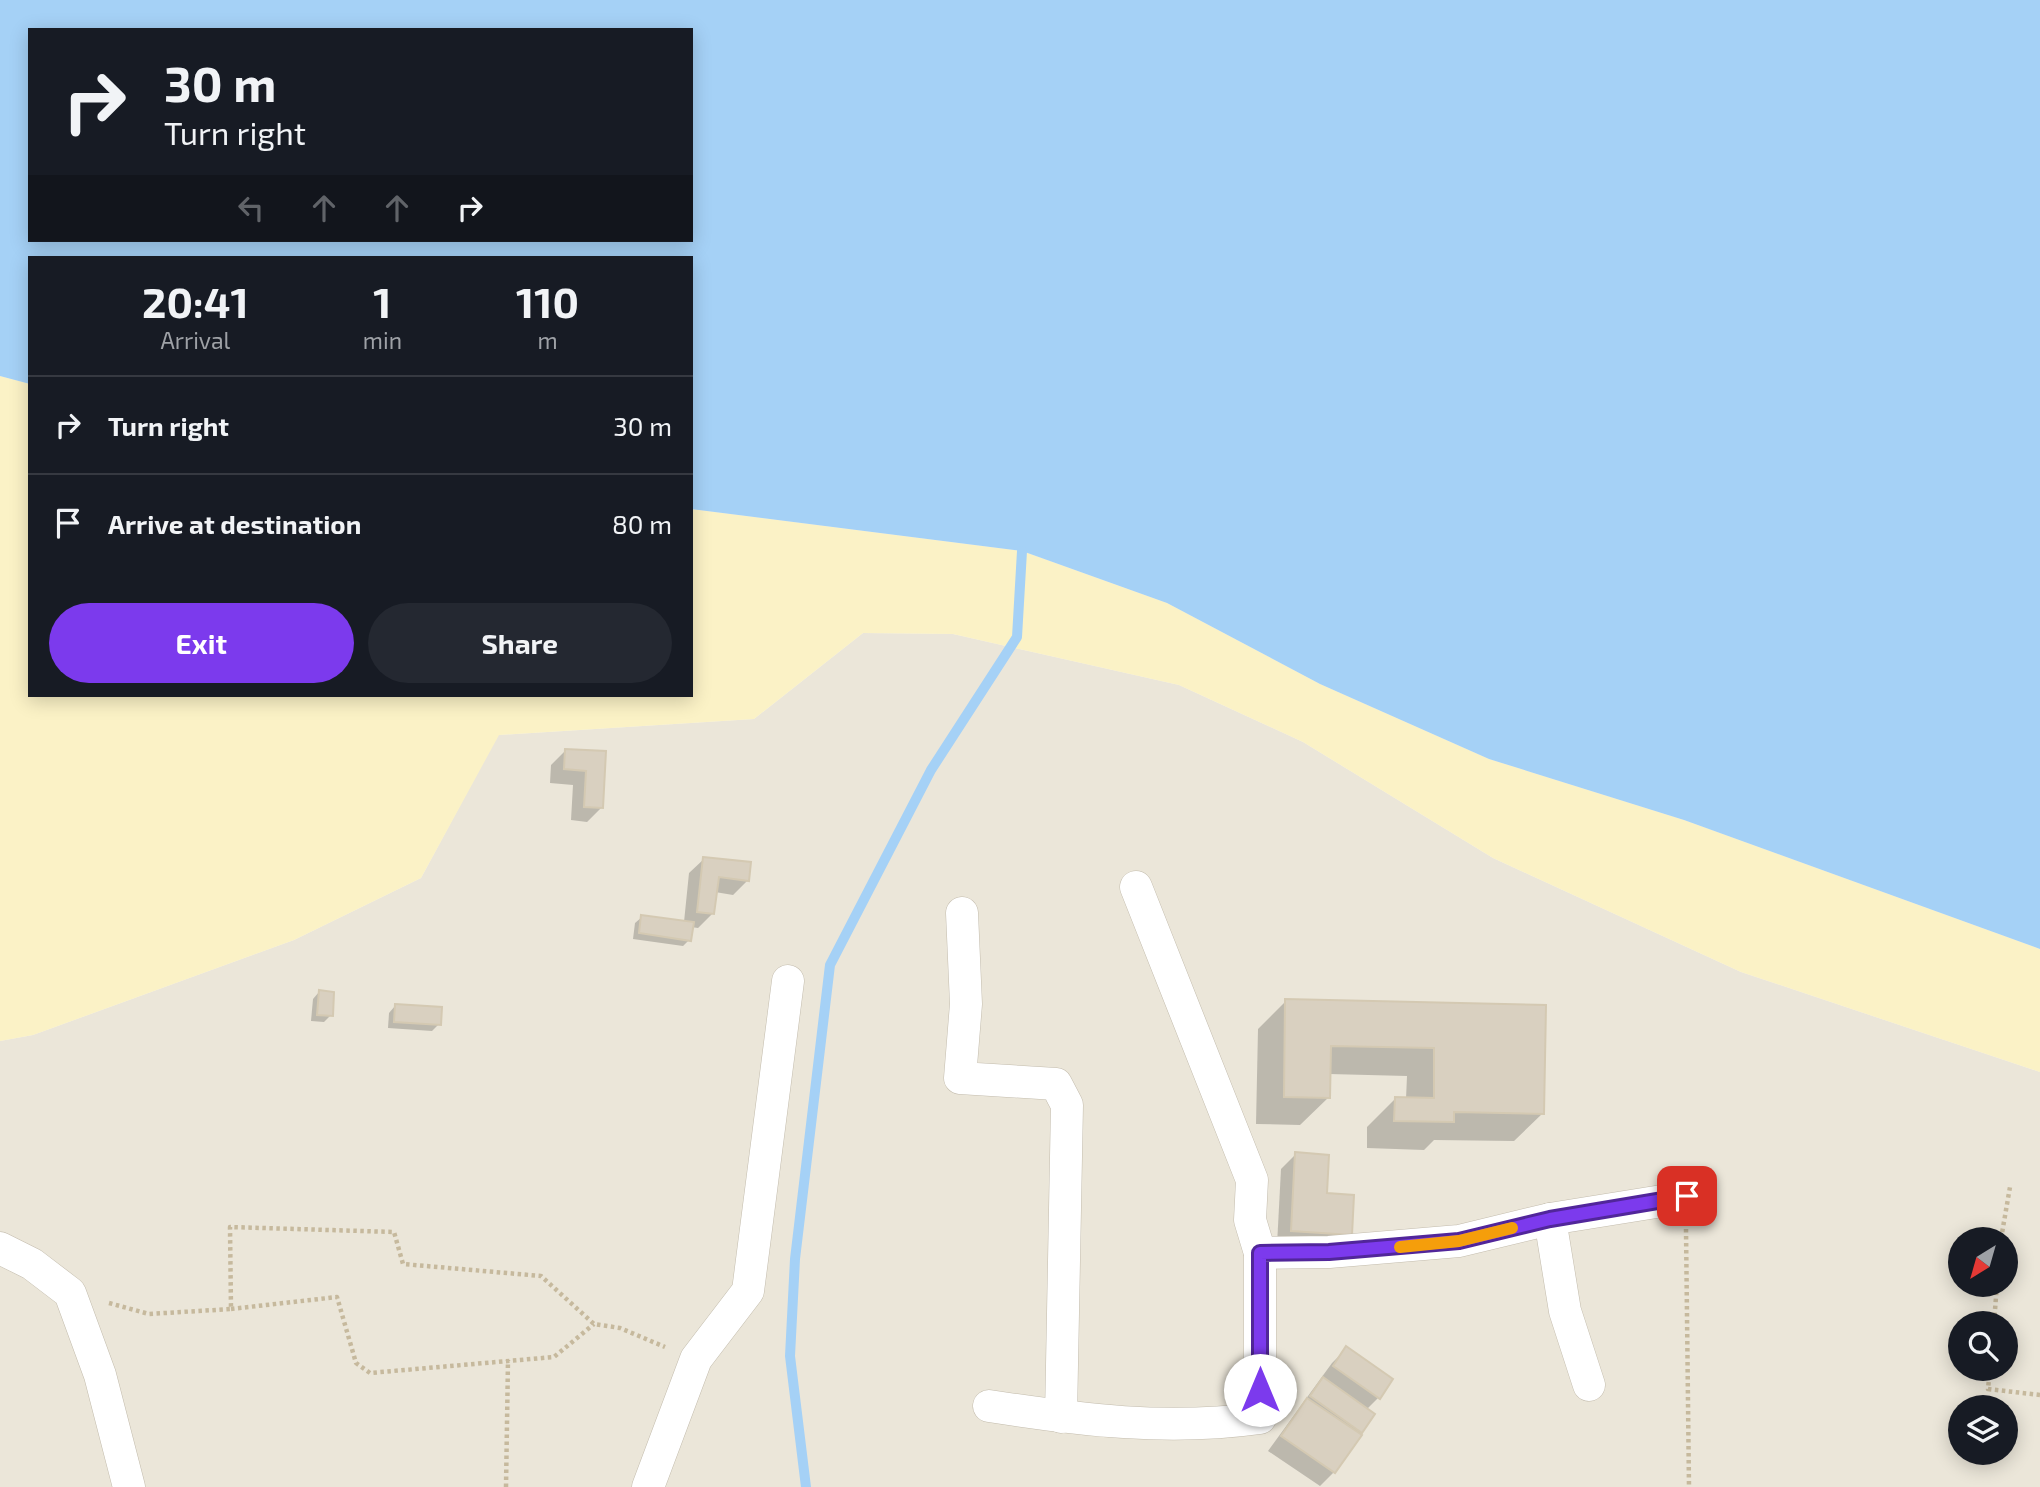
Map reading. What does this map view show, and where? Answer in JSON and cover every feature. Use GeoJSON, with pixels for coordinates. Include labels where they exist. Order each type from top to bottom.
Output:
{"type":"FeatureCollection","features":[{"type":"Feature","properties":{"kind":"street"},"geometry":{"type":"LineString","coordinates":[[989,1406],[1061,1417],[1138,1424],[1197,1425],[1259,1418],[1260,1253],[1250,1220],[1252,1180],[1136,887]]}},
{"type":"Feature","properties":{"kind":"street"},"geometry":{"type":"LineString","coordinates":[[962,913],[966,1003],[960,1078],[1056,1084],[1067,1105],[1061,1417]]}},
{"type":"Feature","properties":{"kind":"street"},"geometry":{"type":"LineString","coordinates":[[648,1487],[695,1359],[748,1291],[788,981]]}},
{"type":"Feature","properties":{"kind":"street"},"geometry":{"type":"LineString","coordinates":[[1260,1253],[1329,1252],[1459,1241],[1550,1219],[1687,1196]]}},
{"type":"Feature","properties":{"kind":"street"},"geometry":{"type":"LineString","coordinates":[[1550,1219],[1565,1311],[1589,1385]]}},
{"type":"Feature","properties":{"kind":"street"},"geometry":{"type":"LineString","coordinates":[[0,1248],[32,1264],[71,1293],[100,1375],[129,1487]]}},
{"type":"Feature","properties":{"kind":"path"},"geometry":{"type":"LineString","coordinates":[[2003,1227],[2010,1187]]}},
{"type":"Feature","properties":{"kind":"path"},"geometry":{"type":"LineString","coordinates":[[1687,1196],[1685,1268],[1689,1487]]}},
{"type":"Feature","properties":{"kind":"path"},"geometry":{"type":"LineString","coordinates":[[231,1309],[230,1227],[394,1232],[403,1264],[541,1276],[594,1324],[620,1328],[695,1359]]}},
{"type":"Feature","properties":{"kind":"path"},"geometry":{"type":"LineString","coordinates":[[71,1293],[149,1314],[231,1309],[337,1297],[356,1363],[370,1373],[554,1357],[594,1324]]}},
{"type":"Feature","properties":{"kind":"path"},"geometry":{"type":"LineString","coordinates":[[506,1487],[508,1360]]}},
{"type":"Feature","properties":{"kind":"path"},"geometry":{"type":"LineString","coordinates":[[1989,1381],[1988,1389],[2040,1395]]}},
{"type":"Feature","properties":{"kind":"shaded area"},"geometry":{"type":"Polygon","coordinates":[[[863,633],[953,634],[1179,685],[1303,742],[1493,858],[1741,972],[2040,1072],[2040,1487],[0,1487],[0,1041],[33,1035],[294,940],[421,878],[498,735],[754,719],[863,633]]]}},
{"type":"Feature","properties":{"kind":"sand"},"geometry":{"type":"Polygon","coordinates":[[[0,376],[28,383],[28,697],[693,697],[693,509],[1022,551],[1167,603],[1320,684],[1489,759],[1684,820],[2040,949],[2040,1072],[1741,972],[1493,858],[1303,742],[1179,685],[953,634],[863,633],[754,719],[499,735],[421,878],[294,940],[33,1035],[0,1041],[0,376]]]}},
{"type":"Feature","properties":{"kind":"water"},"geometry":{"type":"Polygon","coordinates":[[[0,0],[2040,0],[2040,949],[1684,820],[1489,759],[1320,684],[1167,603],[1022,551],[693,509],[693,256],[28,256],[28,383],[0,376],[0,0]]]}},
{"type":"Feature","properties":{"kind":"building"},"geometry":{"type":"Polygon","coordinates":[[[565,749],[606,751],[603,808],[584,807],[586,771],[564,769],[565,749]]]}},
{"type":"Feature","properties":{"kind":"building"},"geometry":{"type":"Polygon","coordinates":[[[703,857],[751,862],[749,881],[719,877],[714,914],[697,912],[703,857]]]}},
{"type":"Feature","properties":{"kind":"building"},"geometry":{"type":"Polygon","coordinates":[[[641,915],[694,922],[691,941],[639,933],[641,915]]]}},
{"type":"Feature","properties":{"kind":"building"},"geometry":{"type":"Polygon","coordinates":[[[319,990],[334,992],[333,1016],[317,1015],[319,990]]]}},
{"type":"Feature","properties":{"kind":"building"},"geometry":{"type":"Polygon","coordinates":[[[1285,999],[1546,1005],[1544,1114],[1454,1112],[1454,1122],[1394,1121],[1395,1097],[1434,1098],[1434,1048],[1331,1046],[1330,1098],[1284,1097],[1285,999]]]}},
{"type":"Feature","properties":{"kind":"building"},"geometry":{"type":"Polygon","coordinates":[[[395,1004],[442,1007],[441,1025],[394,1022],[395,1004]]]}},
{"type":"Feature","properties":{"kind":"building"},"geometry":{"type":"Polygon","coordinates":[[[1295,1152],[1329,1155],[1327,1193],[1354,1195],[1352,1235],[1291,1231],[1295,1152]]]}},
{"type":"Feature","properties":{"kind":"building"},"geometry":{"type":"Polygon","coordinates":[[[1346,1346],[1393,1379],[1380,1399],[1333,1366],[1346,1346]]]}},
{"type":"Feature","properties":{"kind":"building"},"geometry":{"type":"Polygon","coordinates":[[[1323,1377],[1375,1414],[1362,1433],[1310,1396],[1323,1377]]]}},
{"type":"Feature","properties":{"kind":"building"},"geometry":{"type":"Polygon","coordinates":[[[1307,1398],[1362,1435],[1335,1473],[1281,1436],[1307,1398]]]}},
{"type":"Feature","properties":{"kind":"waterway"},"geometry":{"type":"LineString","coordinates":[[806,1487],[790,1356],[795,1259],[830,965],[931,770],[1017,637],[1022,551]]}},
{"type":"Feature","properties":{"kind":"slow traffic"},"geometry":{"type":"LineString","coordinates":[[1400,1247],[1459,1241],[1512,1228]]}},
{"type":"Feature","properties":{"kind":"route"},"geometry":{"type":"LineString","coordinates":[[1260,1390],[1260,1253],[1329,1252],[1459,1241],[1550,1219],[1687,1196]]}}]}
